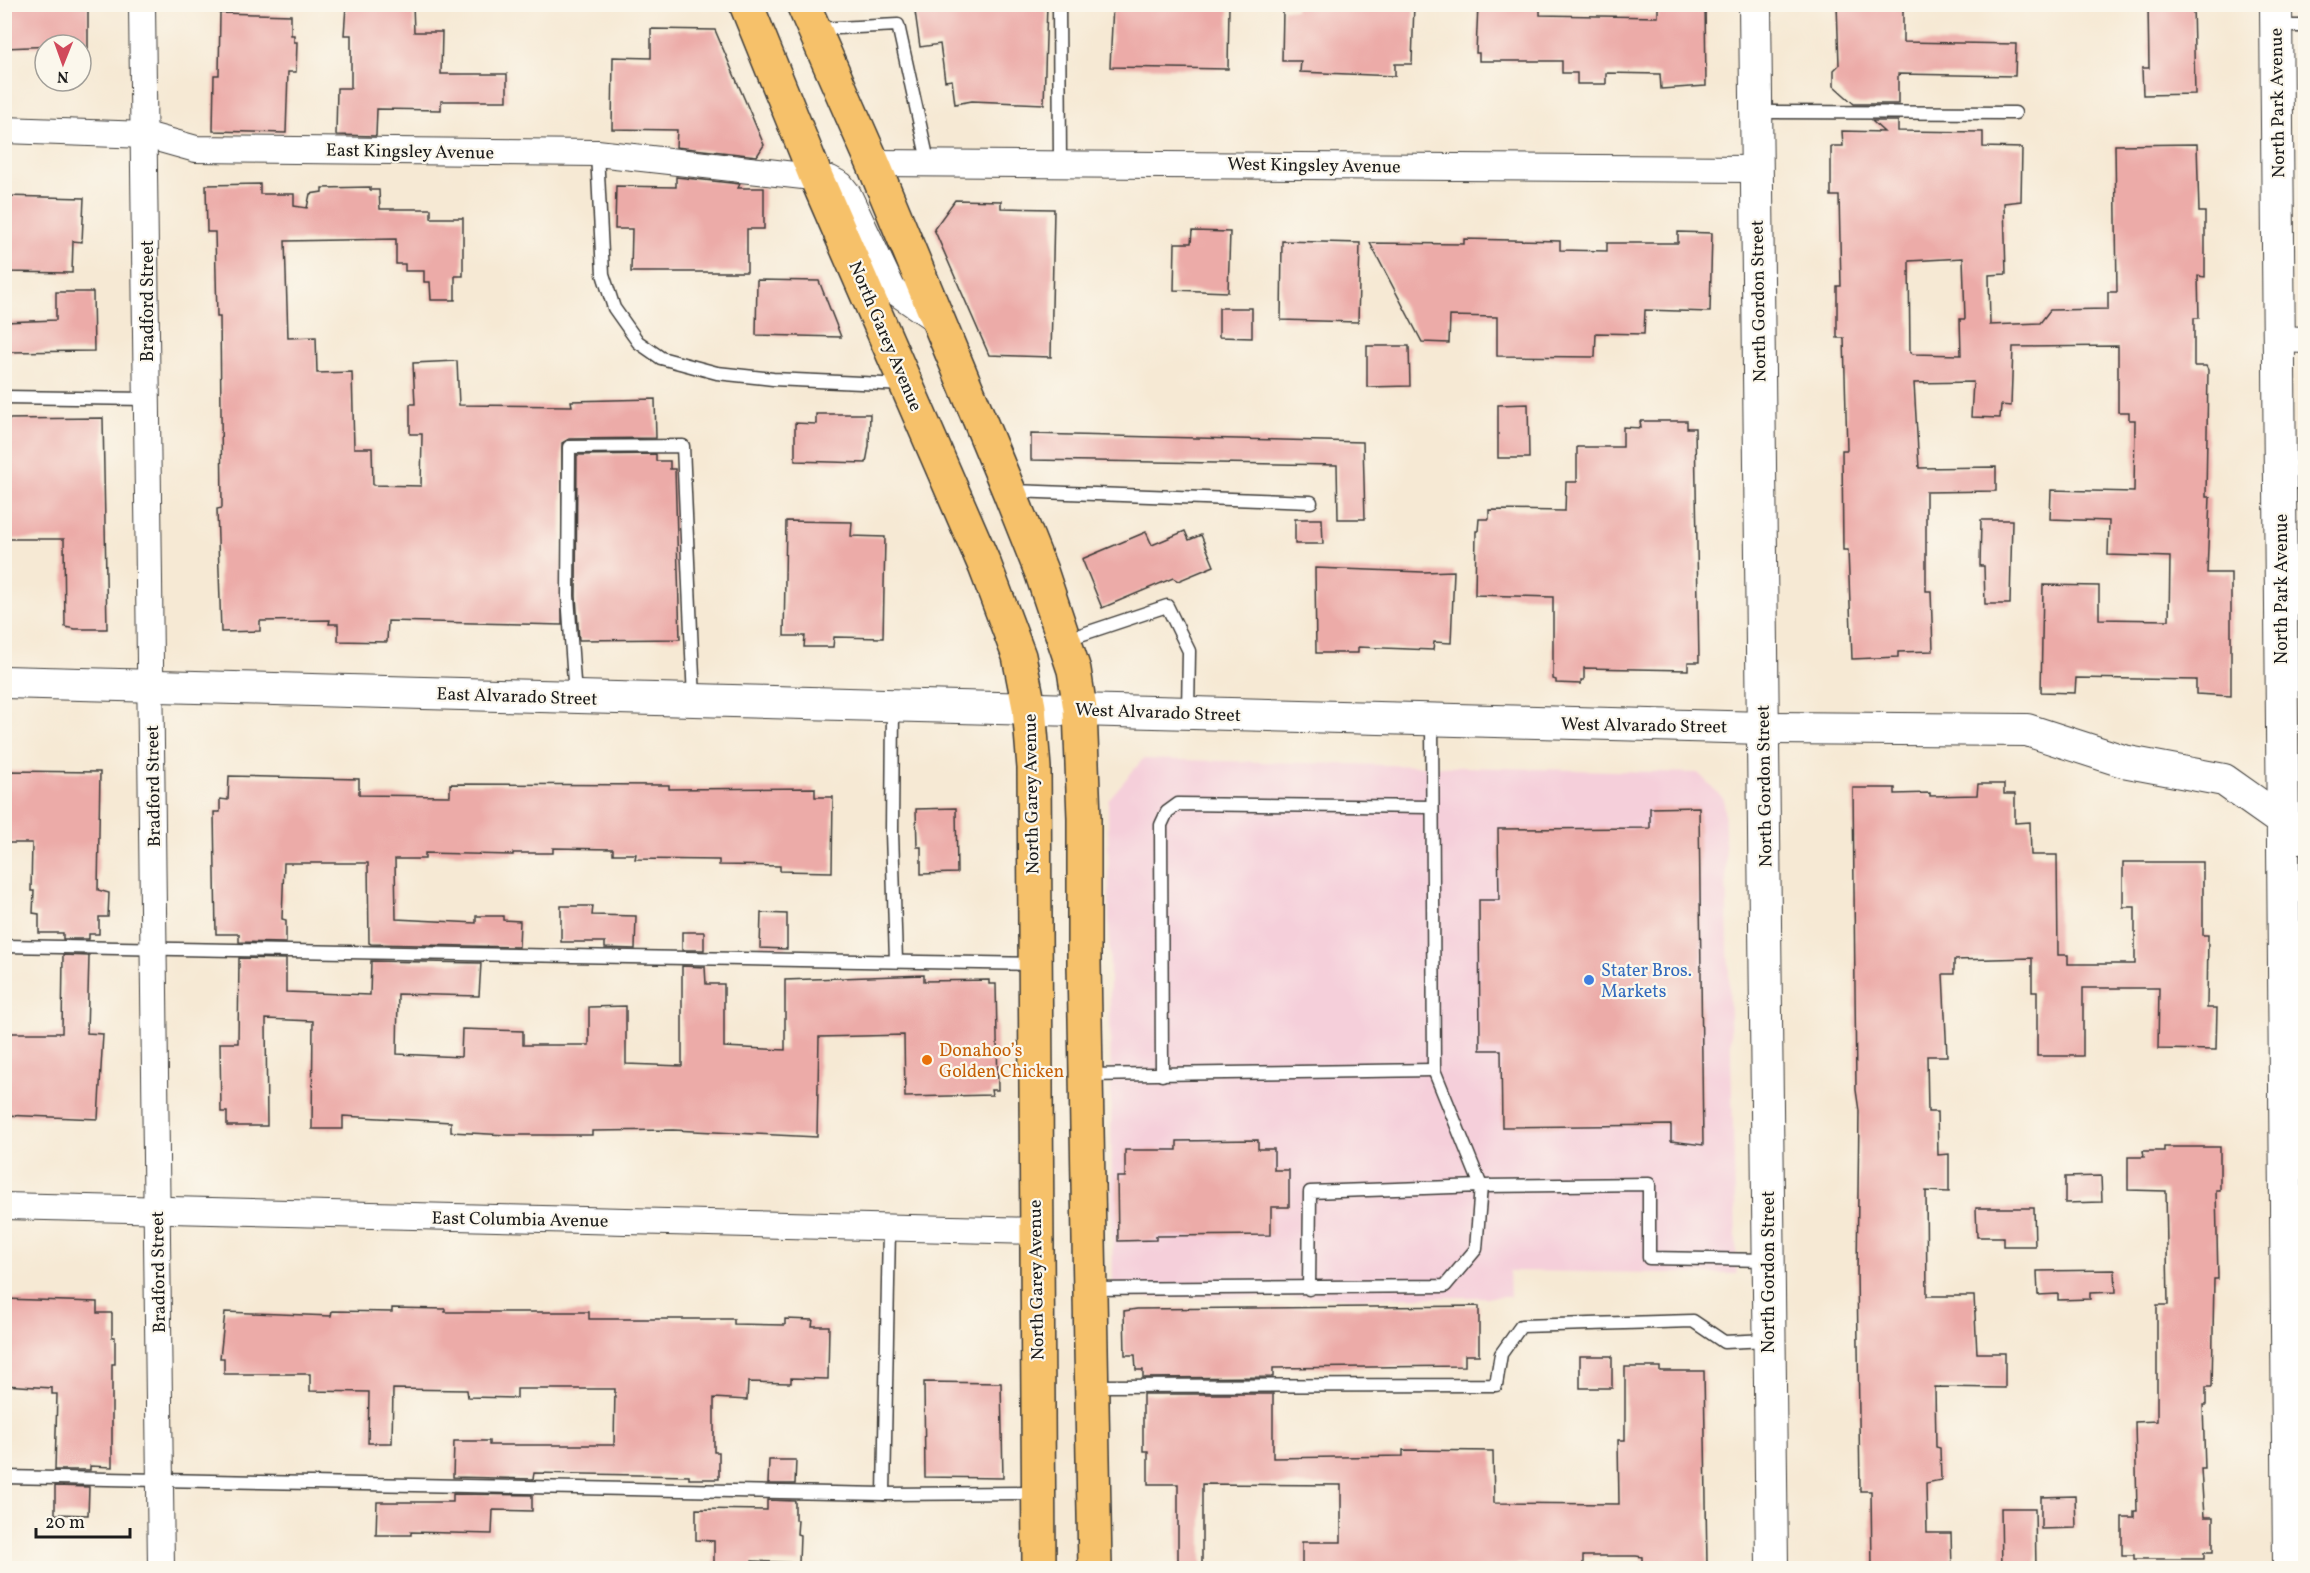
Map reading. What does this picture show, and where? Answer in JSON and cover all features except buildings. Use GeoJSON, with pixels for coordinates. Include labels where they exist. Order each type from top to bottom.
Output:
{"type":"FeatureCollection","features":[{"type":"Feature","properties":{"kind":"main road","name":"North Garey Avenue"},"geometry":{"type":"LineString","coordinates":[[746,4],[816,177],[1009,625],[1021,664],[1029,707],[1034,768],[1033,964],[1039,1569]]}},
{"type":"Feature","properties":{"kind":"main road"},"geometry":{"type":"LineString","coordinates":[[808,17],[873,163],[1009,491],[1041,570],[1074,670],[1080,709],[1084,818],[1085,1075],[1095,1569]]}},
{"type":"Feature","properties":{"kind":"street","name":"Bradford Street"},"geometry":{"type":"LineString","coordinates":[[142,4],[146,135],[161,1569]]}},
{"type":"Feature","properties":{"kind":"street","name":"North Gordon Street"},"geometry":{"type":"LineString","coordinates":[[1755,4],[1772,1569]]}},
{"type":"Feature","properties":{"kind":"street","name":"North Park Avenue"},"geometry":{"type":"LineString","coordinates":[[2286,19],[2292,340],[2294,830],[2289,1569]]}},
{"type":"Feature","properties":{"kind":"street","name":"East Kingsley Avenue"},"geometry":{"type":"LineString","coordinates":[[4,130],[146,135],[196,149],[597,153],[816,177],[841,184],[848,194],[893,290],[939,322]]}},
{"type":"Feature","properties":{"kind":"street","name":"West Kingsley Avenue"},"geometry":{"type":"LineString","coordinates":[[873,163],[928,161],[1756,169]]}},
{"type":"Feature","properties":{"kind":"street","name":"East Alvarado Street"},"geometry":{"type":"LineString","coordinates":[[4,682],[1029,707]]}},
{"type":"Feature","properties":{"kind":"street","name":"West Alvarado Street"},"geometry":{"type":"LineString","coordinates":[[1029,707],[1764,729],[2027,730],[2123,761],[2224,780],[2294,830]]}},
{"type":"Feature","properties":{"kind":"street","name":"East Columbia Avenue"},"geometry":{"type":"LineString","coordinates":[[4,1206],[1035,1231]]}},
{"type":"Feature","properties":{"kind":"lane"},"geometry":{"type":"LineString","coordinates":[[1059,4],[1060,162]]}},
{"type":"Feature","properties":{"kind":"lane"},"geometry":{"type":"LineString","coordinates":[[808,17],[898,25],[928,161]]}},
{"type":"Feature","properties":{"kind":"lane"},"geometry":{"type":"LineString","coordinates":[[1756,112],[2015,113]]}},
{"type":"Feature","properties":{"kind":"lane"},"geometry":{"type":"LineString","coordinates":[[597,153],[603,274],[614,308],[638,342],[661,358],[717,373],[773,379],[907,385]]}},
{"type":"Feature","properties":{"kind":"lane"},"geometry":{"type":"LineString","coordinates":[[4,397],[147,399]]}},
{"type":"Feature","properties":{"kind":"lane"},"geometry":{"type":"LineString","coordinates":[[575,697],[568,596],[569,447],[683,446],[694,700]]}},
{"type":"Feature","properties":{"kind":"lane"},"geometry":{"type":"LineString","coordinates":[[1009,491],[1311,502]]}},
{"type":"Feature","properties":{"kind":"lane"},"geometry":{"type":"LineString","coordinates":[[1065,640],[1167,606],[1189,651],[1188,713]]}},
{"type":"Feature","properties":{"kind":"lane"},"geometry":{"type":"LineString","coordinates":[[893,705],[892,832],[896,961]]}},
{"type":"Feature","properties":{"kind":"lane"},"geometry":{"type":"LineString","coordinates":[[1089,1289],[1444,1286],[1476,1249],[1480,1186],[1434,1070],[1432,720]]}},
{"type":"Feature","properties":{"kind":"lane"},"geometry":{"type":"LineString","coordinates":[[1162,1075],[1161,825],[1167,812],[1178,804],[1432,807]]}},
{"type":"Feature","properties":{"kind":"lane"},"geometry":{"type":"LineString","coordinates":[[4,946],[1033,964]]}},
{"type":"Feature","properties":{"kind":"lane"},"geometry":{"type":"LineString","coordinates":[[1085,1075],[1434,1070]]}},
{"type":"Feature","properties":{"kind":"lane"},"geometry":{"type":"LineString","coordinates":[[1309,1288],[1310,1192],[1480,1186],[1649,1184],[1649,1258],[1769,1260]]}},
{"type":"Feature","properties":{"kind":"lane"},"geometry":{"type":"LineString","coordinates":[[884,1494],[889,1228]]}},
{"type":"Feature","properties":{"kind":"lane"},"geometry":{"type":"LineString","coordinates":[[1090,1386],[1496,1384],[1501,1354],[1521,1326],[1693,1321],[1724,1342],[1769,1340]]}},
{"type":"Feature","properties":{"kind":"lane"},"geometry":{"type":"LineString","coordinates":[[4,1477],[160,1482],[884,1494],[1038,1493]]}},
{"type":"Feature","properties":{"kind":"shaded area"},"geometry":{"type":"Polygon","coordinates":[[[1143,759],[1698,773],[1724,799],[1737,1274],[1509,1271],[1510,1297],[1113,1298],[1108,800],[1143,759]]]}},
{"type":"Feature","properties":{"kind":"place","name":"Stater Bros. Markets"},"geometry":{"type":"Point","coordinates":[1589,980]}},
{"type":"Feature","properties":{"kind":"place","name":"Donahoo’s Golden Chicken"},"geometry":{"type":"Point","coordinates":[927,1060]}}]}
